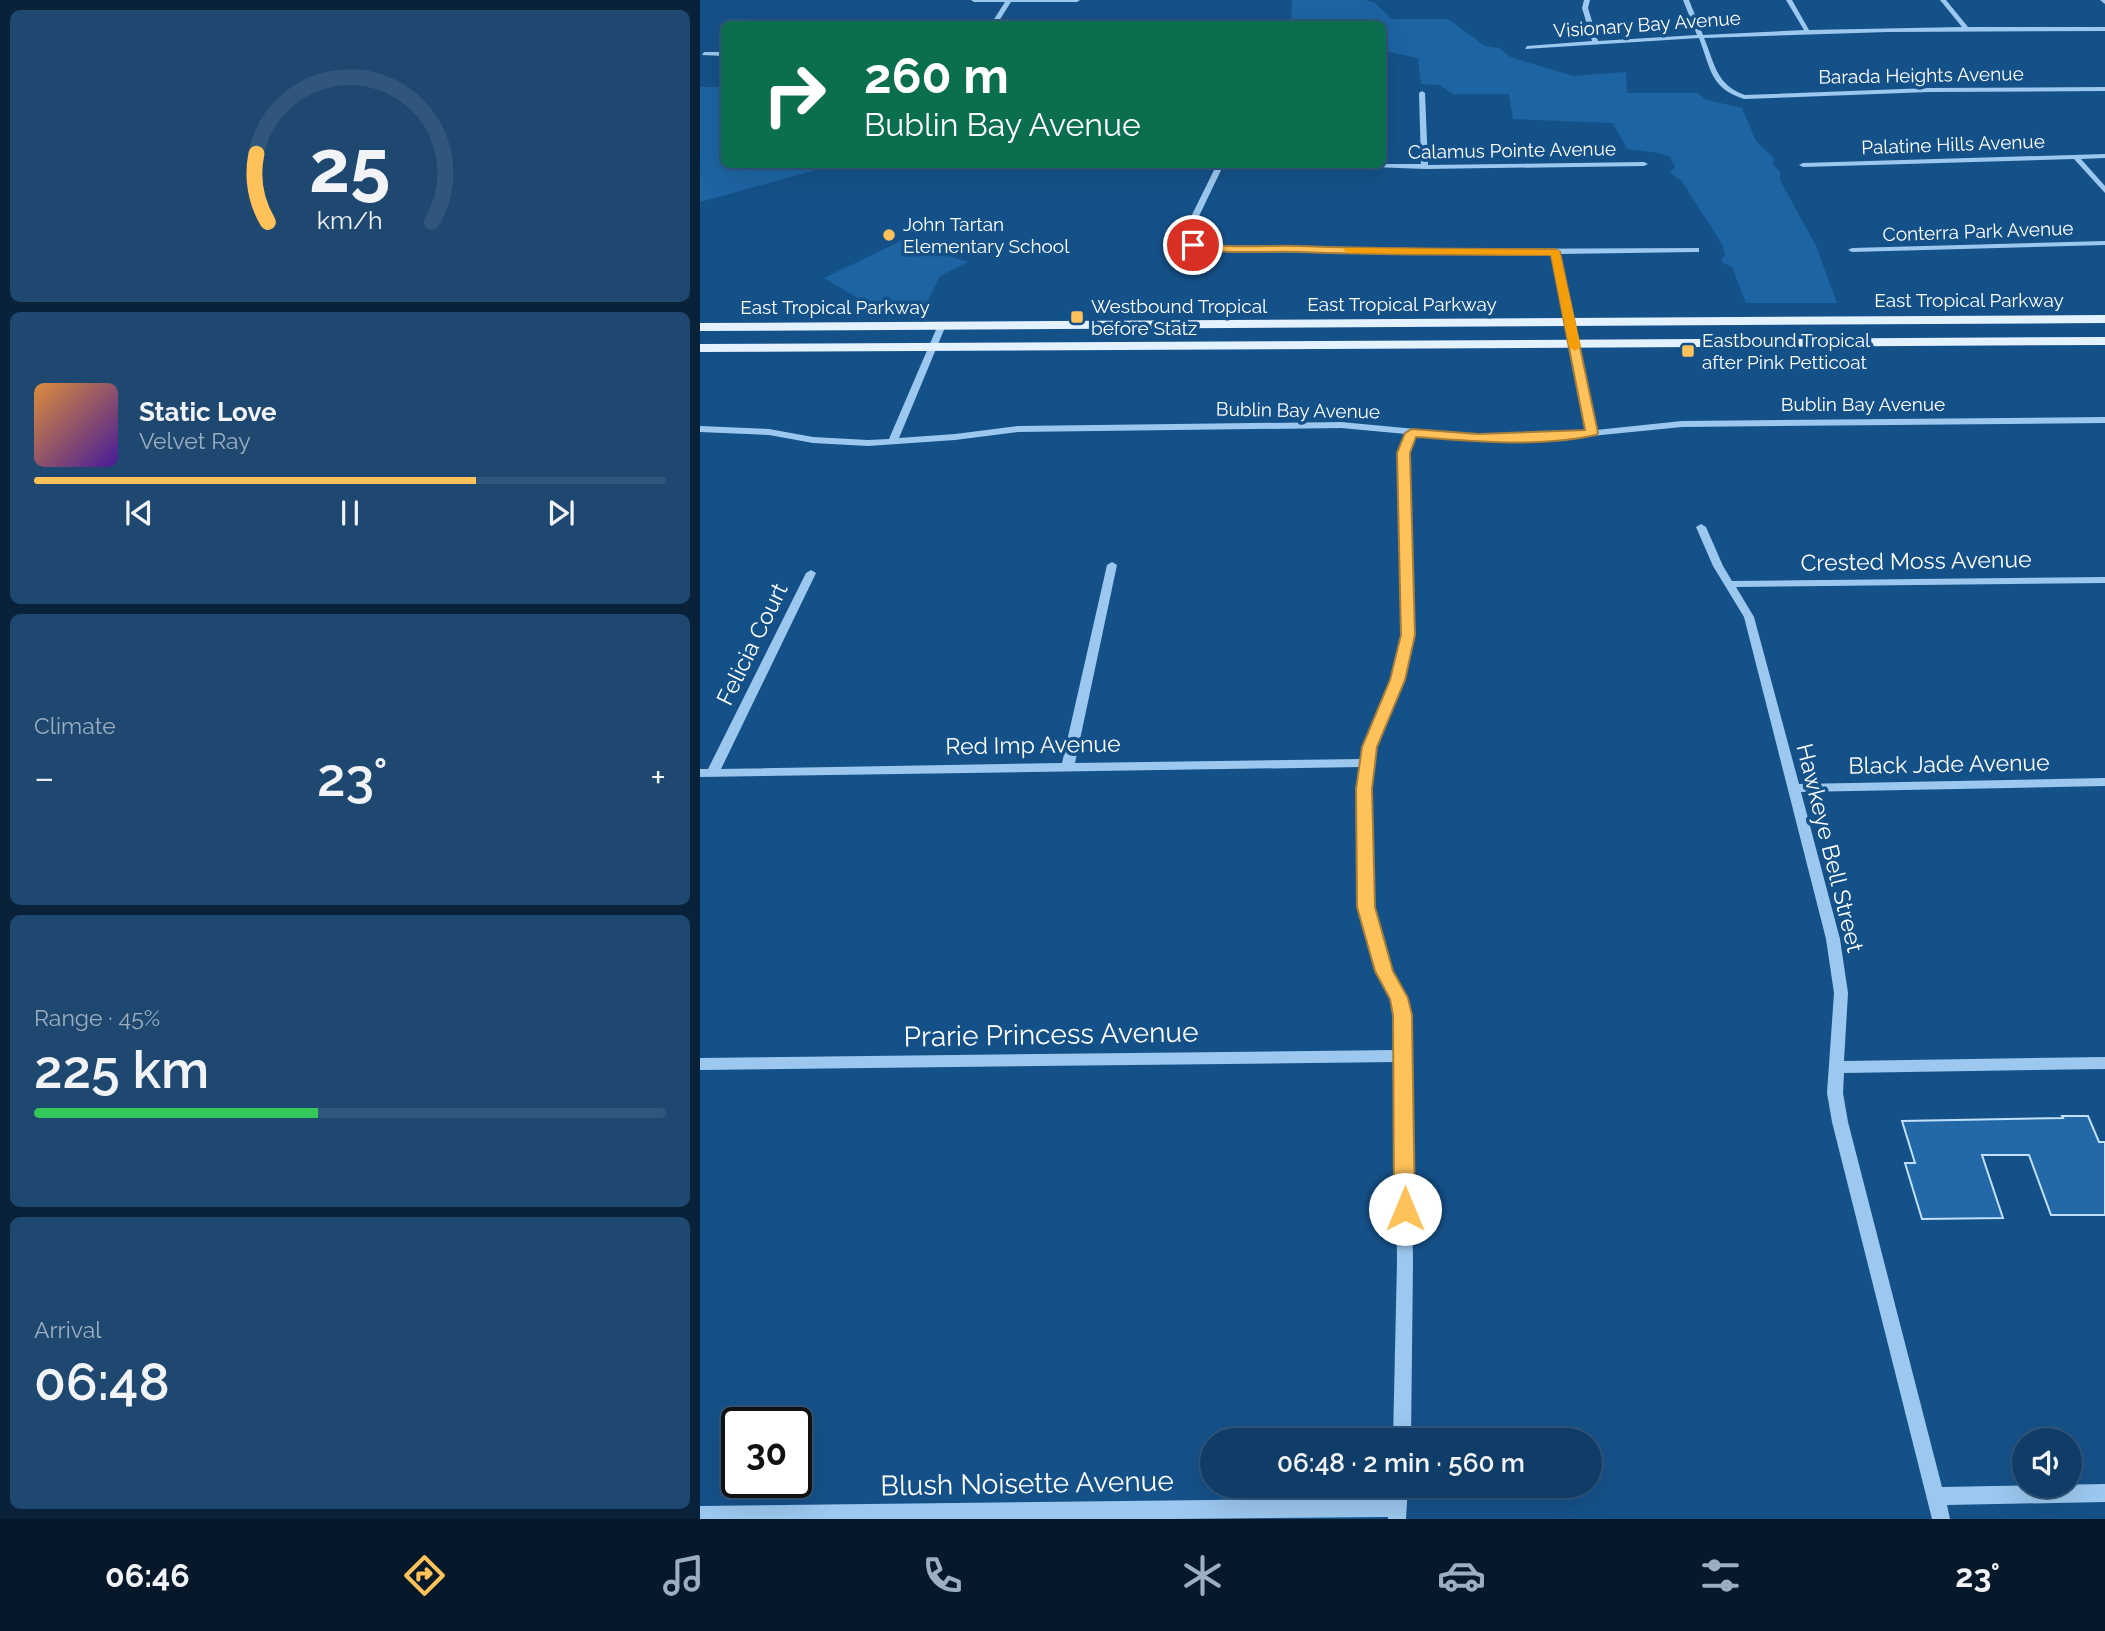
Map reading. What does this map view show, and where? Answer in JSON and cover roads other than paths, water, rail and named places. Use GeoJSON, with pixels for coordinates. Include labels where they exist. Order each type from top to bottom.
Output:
{"type":"FeatureCollection","features":[{"type":"Feature","properties":{"kind":"main road","name":"East Tropical Parkway"},"geometry":{"type":"LineString","coordinates":[[700,348],[933,347],[2105,319]]}},
{"type":"Feature","properties":{"kind":"main road","name":"East Tropical Parkway"},"geometry":{"type":"LineString","coordinates":[[700,327],[942,326],[1572,332],[2105,341]]}},
{"type":"Feature","properties":{"kind":"street"},"geometry":{"type":"LineString","coordinates":[[974,0],[1077,0]]}},
{"type":"Feature","properties":{"kind":"street"},"geometry":{"type":"LineString","coordinates":[[996,21],[1009,0]]}},
{"type":"Feature","properties":{"kind":"street"},"geometry":{"type":"LineString","coordinates":[[1587,0],[1585,8],[1595,42]]}},
{"type":"Feature","properties":{"kind":"street"},"geometry":{"type":"LineString","coordinates":[[1686,0],[1701,36]]}},
{"type":"Feature","properties":{"kind":"street"},"geometry":{"type":"LineString","coordinates":[[1789,0],[1807,31]]}},
{"type":"Feature","properties":{"kind":"street"},"geometry":{"type":"LineString","coordinates":[[1943,0],[1966,28]]}},
{"type":"Feature","properties":{"kind":"street","name":"Visionary Bay Avenue"},"geometry":{"type":"LineString","coordinates":[[1527,48],[1807,31],[2105,29]]}},
{"type":"Feature","properties":{"kind":"street","name":"Barada Heights Avenue"},"geometry":{"type":"LineString","coordinates":[[1701,36],[1720,84],[1739,96],[1757,98],[1998,88],[2105,89]]}},
{"type":"Feature","properties":{"kind":"street"},"geometry":{"type":"LineString","coordinates":[[704,54],[721,54]]}},
{"type":"Feature","properties":{"kind":"street"},"geometry":{"type":"LineString","coordinates":[[1422,93],[1425,167]]}},
{"type":"Feature","properties":{"kind":"street","name":"Palatine Hills Avenue"},"geometry":{"type":"LineString","coordinates":[[1803,165],[2105,156]]}},
{"type":"Feature","properties":{"kind":"street"},"geometry":{"type":"LineString","coordinates":[[2076,157],[2105,191]]}},
{"type":"Feature","properties":{"kind":"street","name":"Calamus Pointe Avenue"},"geometry":{"type":"LineString","coordinates":[[1386,166],[1644,164]]}},
{"type":"Feature","properties":{"kind":"street"},"geometry":{"type":"LineString","coordinates":[[1219,168],[1186,235],[1187,241],[1193,245],[1218,250],[1248,248],[1420,253],[1696,250]]}},
{"type":"Feature","properties":{"kind":"street","name":"Conterra Park Avenue"},"geometry":{"type":"LineString","coordinates":[[1853,250],[2105,243]]}},
{"type":"Feature","properties":{"kind":"street"},"geometry":{"type":"LineString","coordinates":[[1555,252],[1592,433]]}},
{"type":"Feature","properties":{"kind":"street"},"geometry":{"type":"LineString","coordinates":[[893,441],[942,326]]}},
{"type":"Feature","properties":{"kind":"street","name":"Bublin Bay Avenue"},"geometry":{"type":"LineString","coordinates":[[700,429],[769,432],[842,442],[893,441],[1018,429],[1341,425],[1479,438],[1550,437],[1682,424],[2105,420]]}},
{"type":"Feature","properties":{"kind":"street"},"geometry":{"type":"LineString","coordinates":[[1402,1428],[1405,1262],[1403,1056],[1399,998],[1384,971],[1366,907],[1364,789],[1370,747],[1398,680],[1408,635],[1404,453],[1412,433]]}},
{"type":"Feature","properties":{"kind":"street","name":"Hawkeye Bell Street"},"geometry":{"type":"LineString","coordinates":[[1701,527],[1728,584],[1749,617],[1833,939],[1841,993],[1835,1093],[1840,1122],[1941,1519]]}},
{"type":"Feature","properties":{"kind":"street"},"geometry":{"type":"LineString","coordinates":[[1068,765],[1112,565]]}},
{"type":"Feature","properties":{"kind":"street","name":"Felicia Court"},"geometry":{"type":"LineString","coordinates":[[707,772],[811,573]]}},
{"type":"Feature","properties":{"kind":"street","name":"Crested Moss Avenue"},"geometry":{"type":"LineString","coordinates":[[1728,584],[2105,580]]}},
{"type":"Feature","properties":{"kind":"street","name":"Red Imp Avenue"},"geometry":{"type":"LineString","coordinates":[[707,772],[1368,763]]}},
{"type":"Feature","properties":{"kind":"street","name":"Black Jade Avenue"},"geometry":{"type":"LineString","coordinates":[[1793,788],[2105,782]]}},
{"type":"Feature","properties":{"kind":"street","name":"Prarie Princess Avenue"},"geometry":{"type":"LineString","coordinates":[[700,1064],[1403,1056]]}},
{"type":"Feature","properties":{"kind":"street"},"geometry":{"type":"LineString","coordinates":[[1836,1067],[2105,1063]]}},
{"type":"Feature","properties":{"kind":"street"},"geometry":{"type":"LineString","coordinates":[[1936,1496],[2105,1493]]}},
{"type":"Feature","properties":{"kind":"street","name":"Blush Noisette Avenue"},"geometry":{"type":"LineString","coordinates":[[700,1515],[1397,1513]]}},
{"type":"Feature","properties":{"kind":"place","name":"John Tartan Elementary School"},"geometry":{"type":"Point","coordinates":[889,235]}},
{"type":"Feature","properties":{"kind":"place","name":"Westbound Tropical before Statz"},"geometry":{"type":"Point","coordinates":[1077,317]}},
{"type":"Feature","properties":{"kind":"place","name":"Eastbound Tropical after Pink Petticoat"},"geometry":{"type":"Point","coordinates":[1688,351]}}]}
